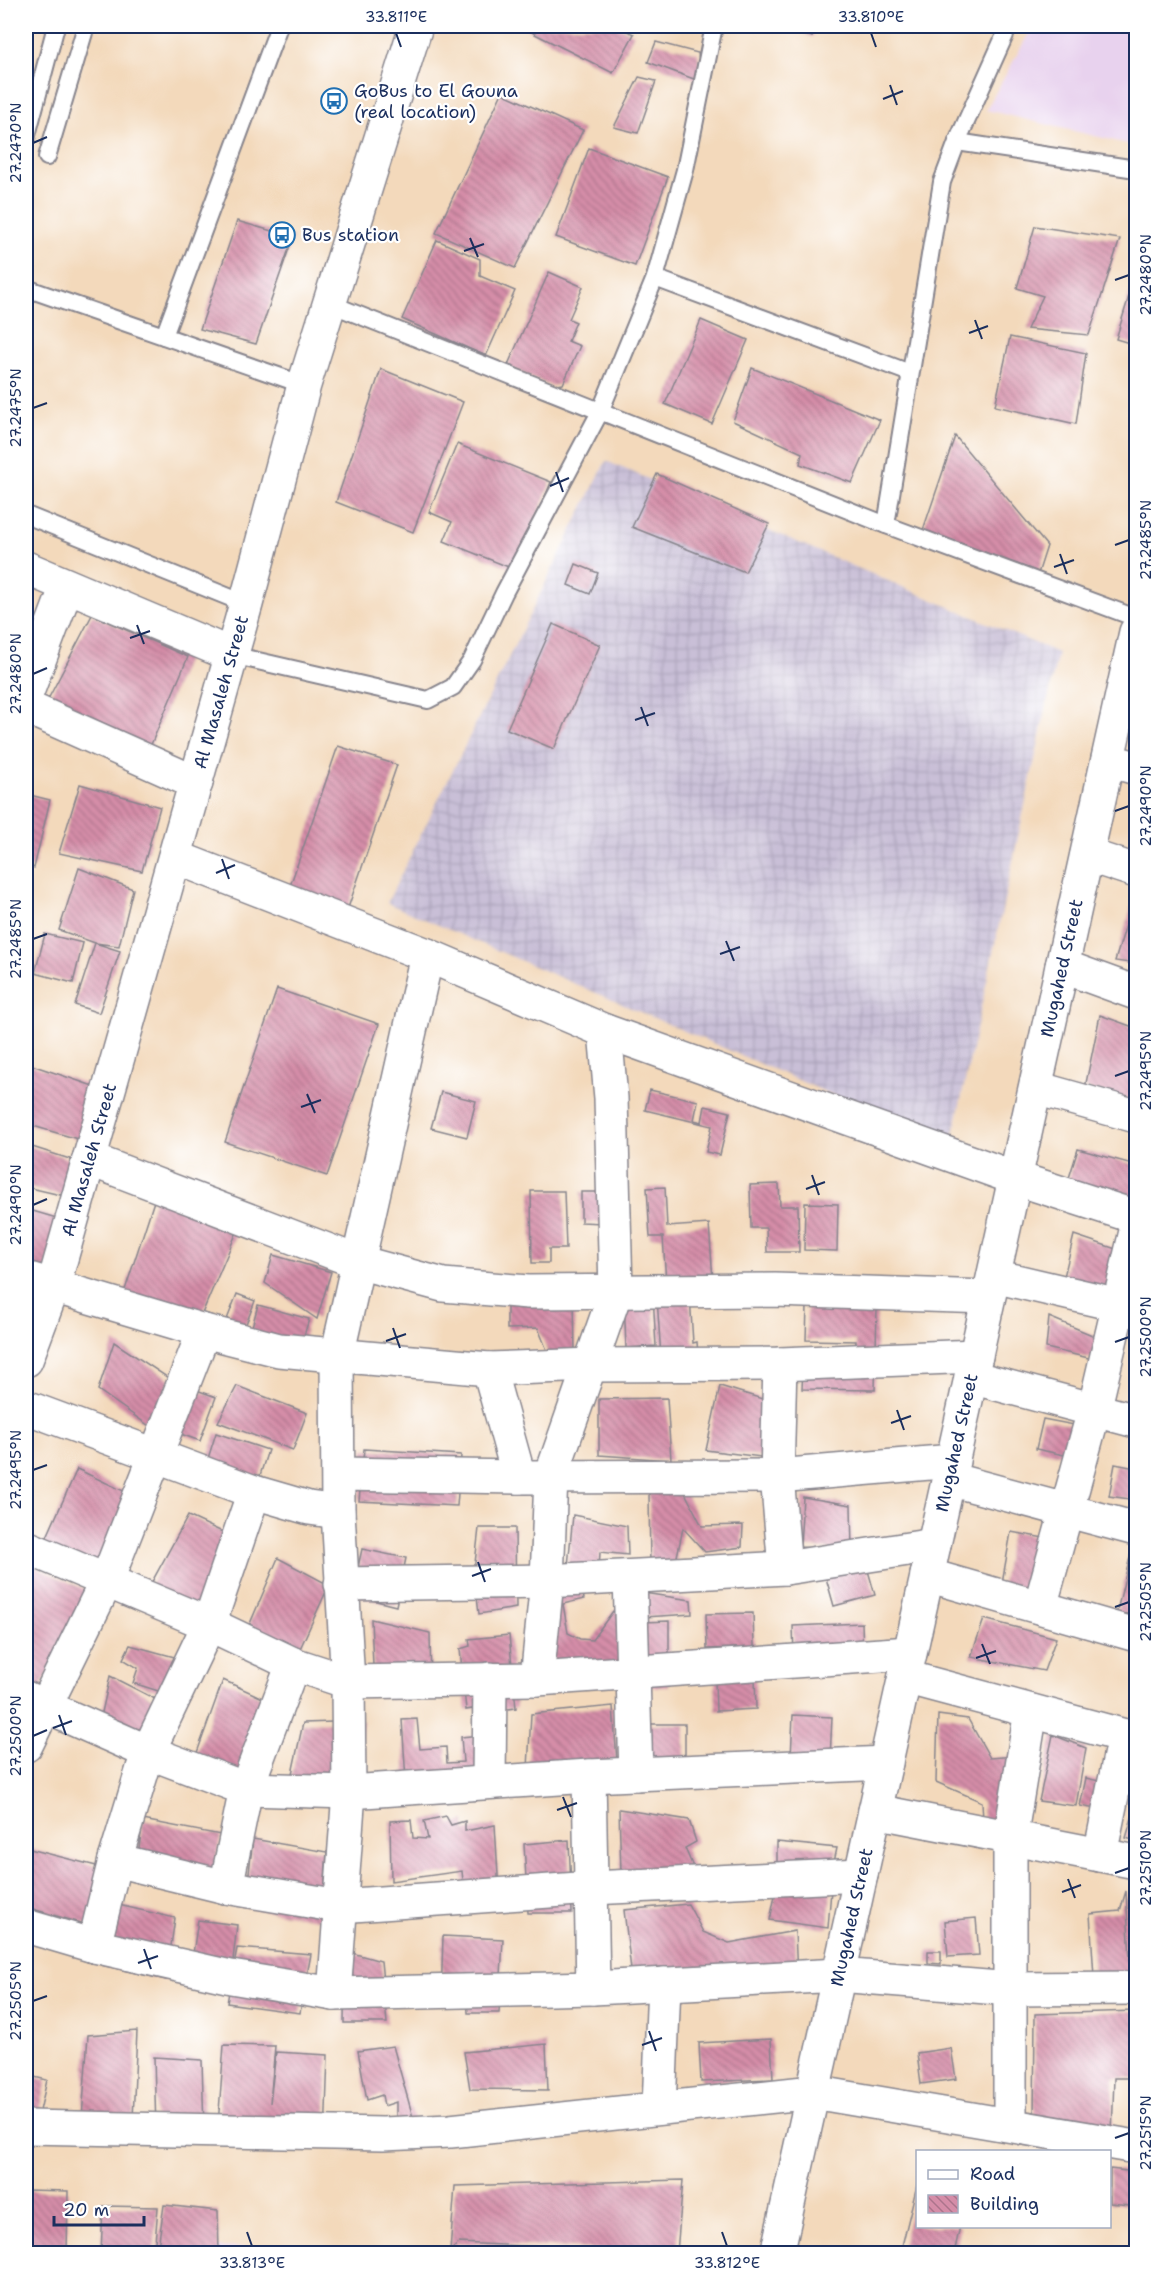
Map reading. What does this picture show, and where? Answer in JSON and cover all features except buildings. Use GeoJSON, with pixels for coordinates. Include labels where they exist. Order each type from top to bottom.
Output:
{"type":"FeatureCollection","features":[{"type":"Feature","properties":{"kind":"street","name":"Al Masaleh Street"},"geometry":{"type":"LineString","coordinates":[[26,1360],[39,1283],[89,1158],[232,655],[304,385],[416,26]]}},
{"type":"Feature","properties":{"kind":"street"},"geometry":{"type":"LineString","coordinates":[[26,568],[232,655]]}},
{"type":"Feature","properties":{"kind":"street"},"geometry":{"type":"LineString","coordinates":[[26,694],[67,586]]}},
{"type":"Feature","properties":{"kind":"street","name":"Mugahed Street"},"geometry":{"type":"LineString","coordinates":[[777,2253],[1087,855],[1122,764],[1137,633]]}},
{"type":"Feature","properties":{"kind":"street"},"geometry":{"type":"LineString","coordinates":[[26,707],[196,783]]}},
{"type":"Feature","properties":{"kind":"street"},"geometry":{"type":"LineString","coordinates":[[1087,855],[1137,871]]}},
{"type":"Feature","properties":{"kind":"street"},"geometry":{"type":"LineString","coordinates":[[175,857],[427,955],[605,1031],[1016,1178],[1137,1217]]}},
{"type":"Feature","properties":{"kind":"street"},"geometry":{"type":"LineString","coordinates":[[334,1994],[349,1792],[348,1682],[338,1512],[337,1356],[427,955]]}},
{"type":"Feature","properties":{"kind":"street"},"geometry":{"type":"LineString","coordinates":[[1062,966],[1137,993]]}},
{"type":"Feature","properties":{"kind":"street"},"geometry":{"type":"LineString","coordinates":[[537,1679],[547,1581],[551,1476],[592,1365],[616,1291],[611,1098],[605,1031]]}},
{"type":"Feature","properties":{"kind":"street"},"geometry":{"type":"LineString","coordinates":[[1036,1088],[1137,1116]]}},
{"type":"Feature","properties":{"kind":"street"},"geometry":{"type":"LineString","coordinates":[[89,1158],[358,1262],[443,1285],[528,1292],[991,1287],[1128,1308]]}},
{"type":"Feature","properties":{"kind":"street"},"geometry":{"type":"LineString","coordinates":[[1040,1607],[1094,1410],[1128,1308],[1137,1231]]}},
{"type":"Feature","properties":{"kind":"street"},"geometry":{"type":"LineString","coordinates":[[39,1283],[204,1331],[279,1350],[489,1369],[592,1365],[974,1366],[1094,1410],[1137,1421]]}},
{"type":"Feature","properties":{"kind":"street"},"geometry":{"type":"LineString","coordinates":[[26,1745],[34,1703],[107,1580],[204,1331]]}},
{"type":"Feature","properties":{"kind":"street"},"geometry":{"type":"LineString","coordinates":[[780,1364],[777,1476],[785,1568]]}},
{"type":"Feature","properties":{"kind":"street"},"geometry":{"type":"LineString","coordinates":[[489,1369],[519,1477]]}},
{"type":"Feature","properties":{"kind":"street"},"geometry":{"type":"LineString","coordinates":[[26,1407],[254,1492],[309,1508],[338,1512]]}},
{"type":"Feature","properties":{"kind":"street"},"geometry":{"type":"LineString","coordinates":[[339,1474],[519,1477],[777,1476],[951,1470],[1065,1509],[1137,1529]]}},
{"type":"Feature","properties":{"kind":"street"},"geometry":{"type":"LineString","coordinates":[[94,1946],[115,1860],[148,1752],[209,1624],[254,1492]]}},
{"type":"Feature","properties":{"kind":"street"},"geometry":{"type":"LineString","coordinates":[[26,1547],[209,1624],[293,1664],[348,1682],[537,1679],[632,1672],[908,1665],[1031,1711],[1130,1737],[1100,1855]]}},
{"type":"Feature","properties":{"kind":"street"},"geometry":{"type":"LineString","coordinates":[[341,1584],[547,1581],[931,1560],[1040,1607],[1137,1635]]}},
{"type":"Feature","properties":{"kind":"street"},"geometry":{"type":"LineString","coordinates":[[630,1577],[636,1774]]}},
{"type":"Feature","properties":{"kind":"street"},"geometry":{"type":"LineString","coordinates":[[226,1887],[246,1789],[293,1664]]}},
{"type":"Feature","properties":{"kind":"street"},"geometry":{"type":"LineString","coordinates":[[489,1782],[490,1679]]}},
{"type":"Feature","properties":{"kind":"street"},"geometry":{"type":"LineString","coordinates":[[34,1703],[148,1752],[246,1789],[349,1792],[589,1776],[886,1763]]}},
{"type":"Feature","properties":{"kind":"street"},"geometry":{"type":"LineString","coordinates":[[1010,2124],[1010,1839],[1031,1711]]}},
{"type":"Feature","properties":{"kind":"street"},"geometry":{"type":"LineString","coordinates":[[589,1776],[593,1989]]}},
{"type":"Feature","properties":{"kind":"street"},"geometry":{"type":"LineString","coordinates":[[875,1811],[1137,1862]]}},
{"type":"Feature","properties":{"kind":"street"},"geometry":{"type":"LineString","coordinates":[[115,1860],[226,1887],[339,1906],[592,1888],[861,1875]]}},
{"type":"Feature","properties":{"kind":"street"},"geometry":{"type":"LineString","coordinates":[[26,1926],[94,1946],[240,1979],[334,1994],[593,1989],[839,1975],[1011,1989],[1137,1988]]}},
{"type":"Feature","properties":{"kind":"street"},"geometry":{"type":"LineString","coordinates":[[659,2108],[664,1984]]}},
{"type":"Feature","properties":{"kind":"street"},"geometry":{"type":"LineString","coordinates":[[26,2127],[383,2134],[450,2131],[813,2092],[1137,2147]]}},
{"type":"Feature","properties":{"kind":"lane"},"geometry":{"type":"LineString","coordinates":[[26,139],[56,26]]}},
{"type":"Feature","properties":{"kind":"lane"},"geometry":{"type":"LineString","coordinates":[[47,158],[86,26]]}},
{"type":"Feature","properties":{"kind":"lane"},"geometry":{"type":"LineString","coordinates":[[164,336],[279,26]]}},
{"type":"Feature","properties":{"kind":"lane"},"geometry":{"type":"LineString","coordinates":[[232,655],[428,700],[453,687],[472,660],[504,593],[600,412],[655,278],[684,170],[714,26]]}},
{"type":"Feature","properties":{"kind":"lane"},"geometry":{"type":"LineString","coordinates":[[885,525],[942,182],[957,142],[1009,26]]}},
{"type":"Feature","properties":{"kind":"lane"},"geometry":{"type":"LineString","coordinates":[[957,142],[1137,169]]}},
{"type":"Feature","properties":{"kind":"lane"},"geometry":{"type":"LineString","coordinates":[[655,278],[910,373]]}},
{"type":"Feature","properties":{"kind":"lane"},"geometry":{"type":"LineString","coordinates":[[26,288],[304,385]]}},
{"type":"Feature","properties":{"kind":"lane"},"geometry":{"type":"LineString","coordinates":[[331,304],[885,525],[1137,618]]}},
{"type":"Feature","properties":{"kind":"lane"},"geometry":{"type":"LineString","coordinates":[[26,515],[246,604]]}},
{"type":"Feature","properties":{"kind":"shaded area"},"geometry":{"type":"Polygon","coordinates":[[[1033,26],[1136,26],[1136,146],[986,110],[1033,26]]]}},
{"type":"Feature","properties":{"kind":"shaded area"},"geometry":{"type":"Polygon","coordinates":[[[606,461],[1058,653],[951,1146],[387,903],[606,461]]]}},
{"type":"Feature","properties":{"kind":"shaded area"},"geometry":{"type":"Polygon","coordinates":[[[177,2247],[647,2253],[176,2254],[177,2247]]]}},
{"type":"Feature","properties":{"kind":"place","name":"GoBus to El Gouna (real location)"},"geometry":{"type":"Point","coordinates":[334,101]}},
{"type":"Feature","properties":{"kind":"place","name":"Bus station"},"geometry":{"type":"Point","coordinates":[282,235]}}]}
